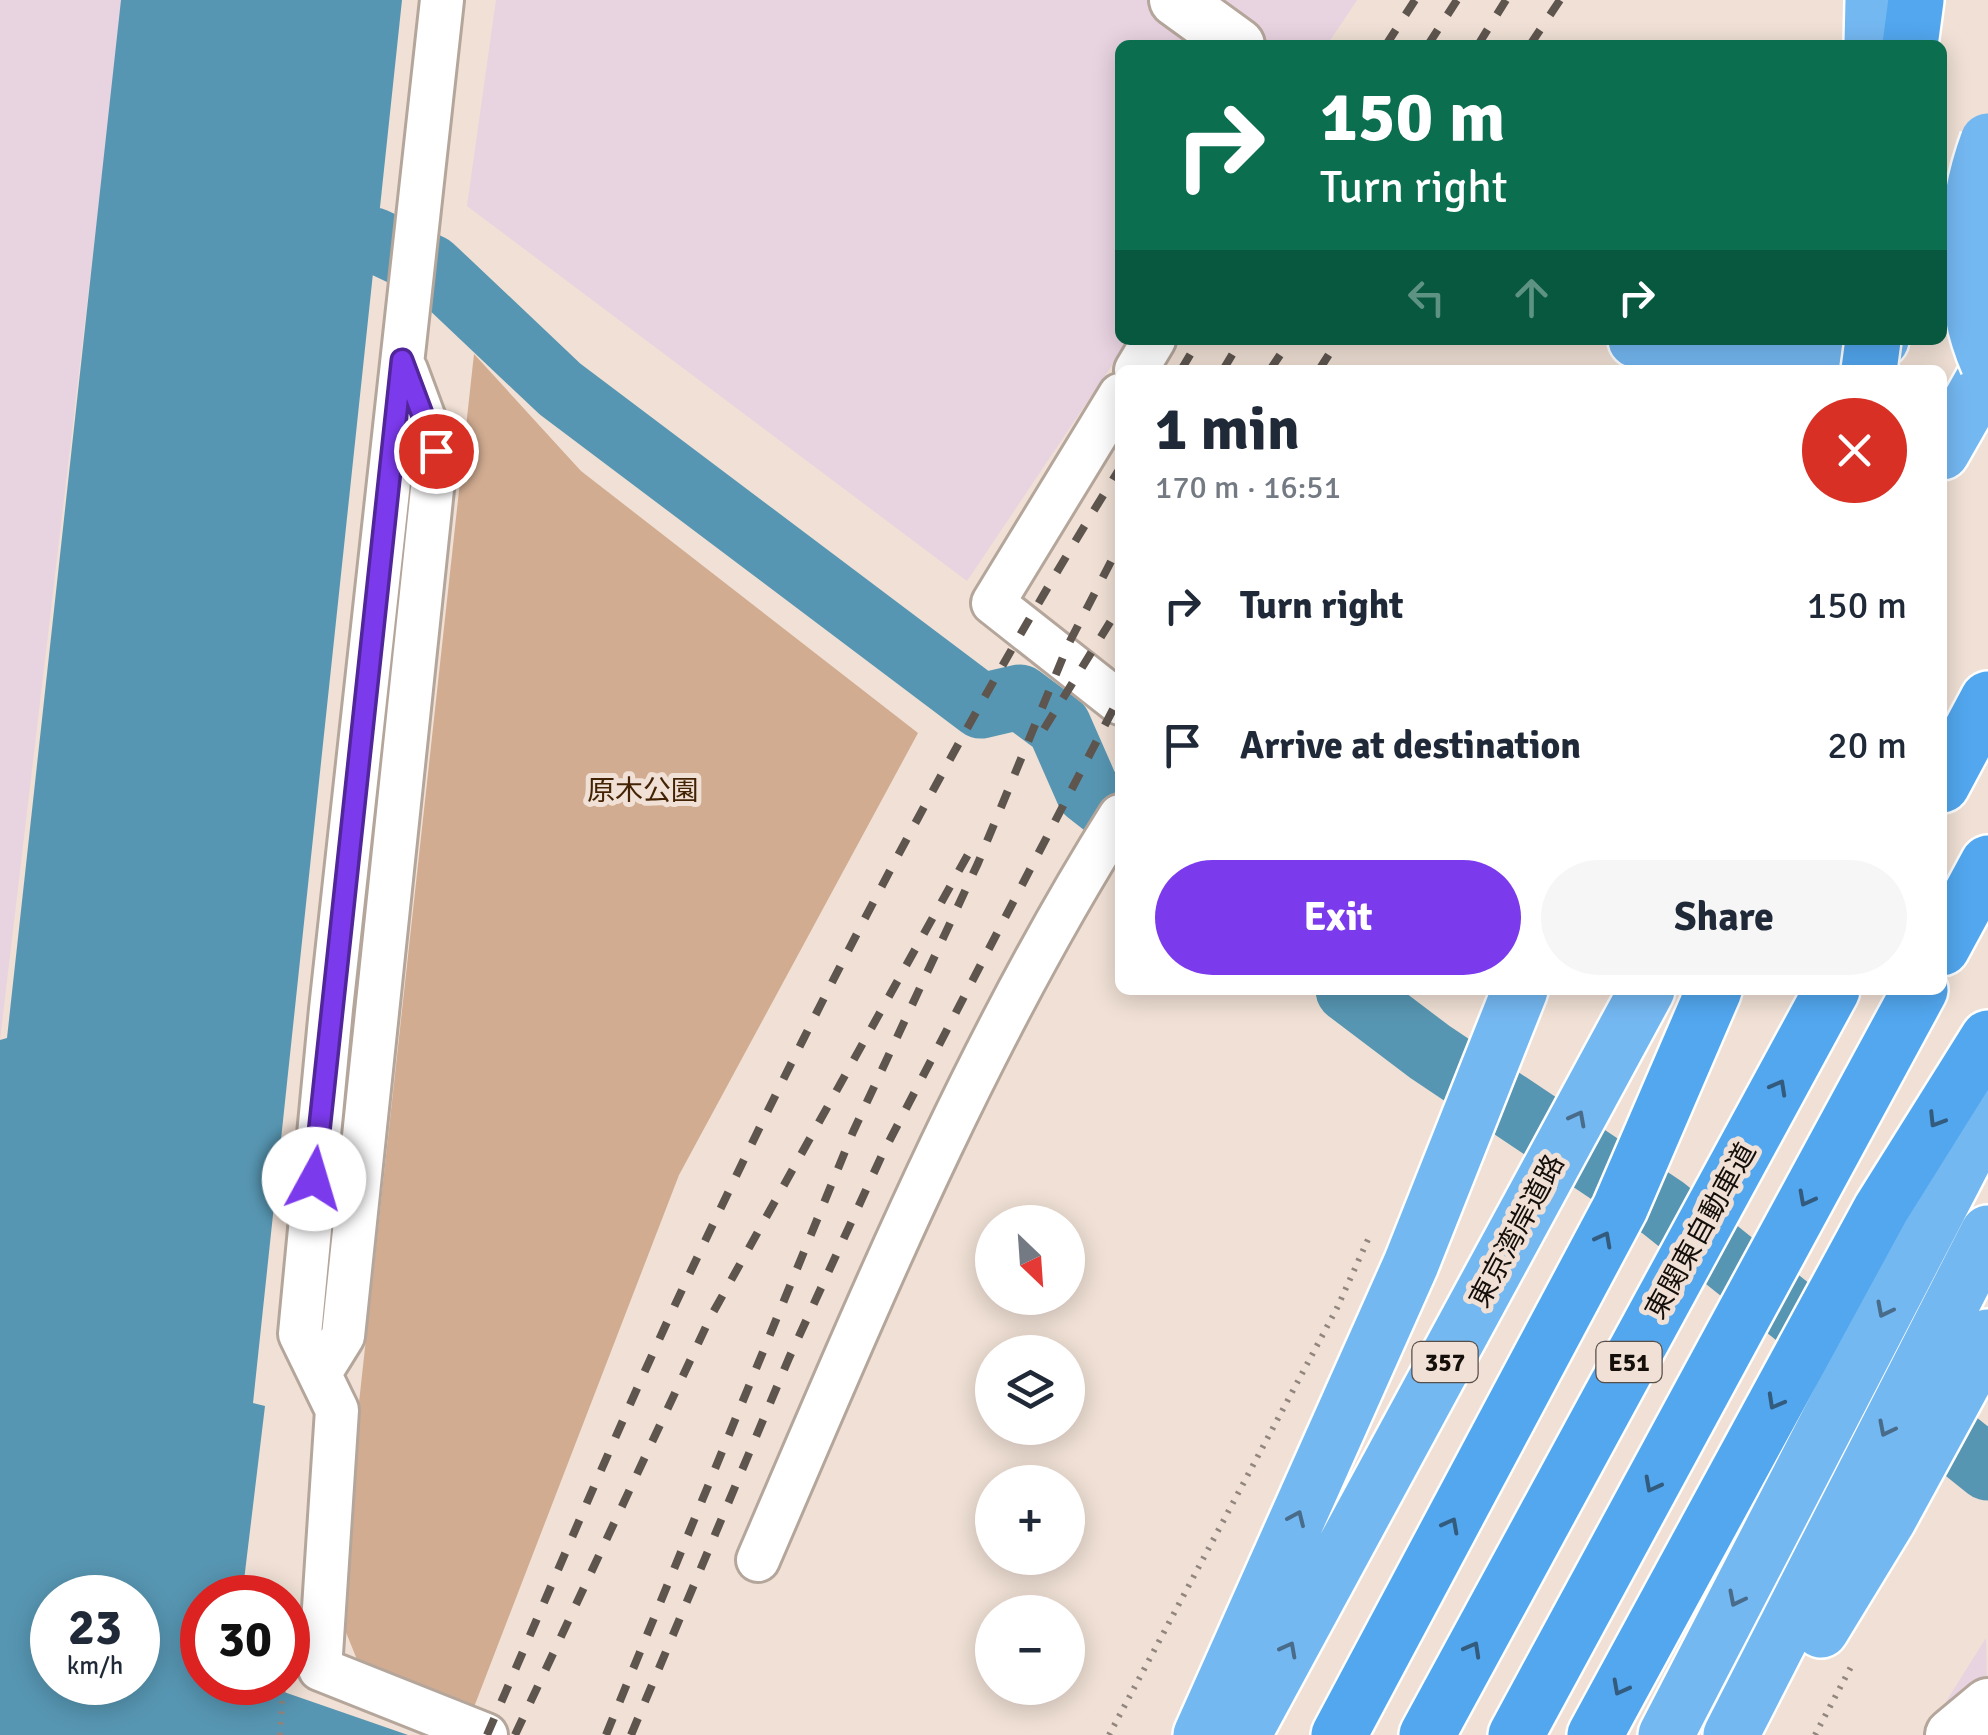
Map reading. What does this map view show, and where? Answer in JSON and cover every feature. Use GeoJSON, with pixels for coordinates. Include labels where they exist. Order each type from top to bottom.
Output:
{"type":"FeatureCollection","features":[{"type":"Feature","properties":{"kind":"highway"},"geometry":{"type":"LineString","coordinates":[[1872,40],[1873,0]]}},
{"type":"Feature","properties":{"kind":"highway"},"geometry":{"type":"LineString","coordinates":[[1911,40],[1916,0]]}},
{"type":"Feature","properties":{"kind":"highway"},"geometry":{"type":"LineString","coordinates":[[1947,443],[1988,367],[1973,307],[1967,257],[1971,209],[1988,141]]}},
{"type":"Feature","properties":{"kind":"highway"},"geometry":{"type":"LineString","coordinates":[[1947,297],[1988,256]]}},
{"type":"Feature","properties":{"kind":"highway"},"geometry":{"type":"LineString","coordinates":[[1625,345],[1641,365]]}},
{"type":"Feature","properties":{"kind":"highway"},"geometry":{"type":"LineString","coordinates":[[1648,345],[1666,352],[1741,364],[1815,361],[1865,345]]}},
{"type":"Feature","properties":{"kind":"highway"},"geometry":{"type":"LineString","coordinates":[[1947,776],[1988,698]]}},
{"type":"Feature","properties":{"kind":"highway"},"geometry":{"type":"LineString","coordinates":[[1947,939],[1988,863]]}},
{"type":"Feature","properties":{"kind":"highway"},"geometry":{"type":"LineString","coordinates":[[1201,1735],[1411,1264],[1518,995]]}},
{"type":"Feature","properties":{"kind":"highway"},"geometry":{"type":"LineString","coordinates":[[1411,1264],[1558,995]]}},
{"type":"Feature","properties":{"kind":"highway","name":"東京湾岸道路"},"geometry":{"type":"LineString","coordinates":[[1243,1735],[1644,995]]}},
{"type":"Feature","properties":{"kind":"highway"},"geometry":{"type":"LineString","coordinates":[[1339,1735],[1620,1208],[1712,995]]}},
{"type":"Feature","properties":{"kind":"highway","name":"東関東自動車道"},"geometry":{"type":"LineString","coordinates":[[1427,1735],[1829,995]]}},
{"type":"Feature","properties":{"kind":"highway","name":"E51"},"geometry":{"type":"LineString","coordinates":[[1516,1735],[1917,995]]}},
{"type":"Feature","properties":{"kind":"highway"},"geometry":{"type":"LineString","coordinates":[[1595,1735],[1882,1209],[1988,1038]]}},
{"type":"Feature","properties":{"kind":"highway"},"geometry":{"type":"LineString","coordinates":[[1666,1735],[1988,1112]]}},
{"type":"Feature","properties":{"kind":"highway"},"geometry":{"type":"LineString","coordinates":[[1731,1735],[1984,1241]]}},
{"type":"Feature","properties":{"kind":"highway"},"geometry":{"type":"LineString","coordinates":[[1756,1735],[1888,1520],[1988,1337]]}},
{"type":"Feature","properties":{"kind":"street"},"geometry":{"type":"LineString","coordinates":[[442,0],[402,360],[436,451],[342,1336],[320,1373],[337,1410],[320,1669],[486,1735]]}},
{"type":"Feature","properties":{"kind":"street"},"geometry":{"type":"LineString","coordinates":[[1176,0],[1231,40]]}},
{"type":"Feature","properties":{"kind":"street"},"geometry":{"type":"LineString","coordinates":[[1115,404],[993,602],[1115,699]]}},
{"type":"Feature","properties":{"kind":"street"},"geometry":{"type":"LineString","coordinates":[[758,1560],[900,1232],[1072,892],[1114,826]]}},
{"type":"Feature","properties":{"kind":"street"},"geometry":{"type":"LineString","coordinates":[[1952,1735],[1988,1705]]}},
{"type":"Feature","properties":{"kind":"path"},"geometry":{"type":"LineString","coordinates":[[1109,1735],[1336,1308],[1375,1223]]}},
{"type":"Feature","properties":{"kind":"path"},"geometry":{"type":"LineString","coordinates":[[1815,1735],[1857,1656]]}},
{"type":"Feature","properties":{"kind":"path"},"geometry":{"type":"LineString","coordinates":[[280,1735],[282,1705]]}},
{"type":"Feature","properties":{"kind":"shaded area"},"geometry":{"type":"Polygon","coordinates":[[[0,0],[123,0],[0,1040],[0,0]]]}},
{"type":"Feature","properties":{"kind":"shaded area"},"geometry":{"type":"Polygon","coordinates":[[[496,0],[1357,0],[1330,40],[1115,40],[1115,345],[1126,345],[967,581],[467,206],[496,0]]]}},
{"type":"Feature","properties":{"kind":"shaded area"},"geometry":{"type":"Polygon","coordinates":[[[1986,1638],[1988,1735],[1925,1735],[1986,1638]]]}},
{"type":"Feature","properties":{"kind":"green space","name":"原木公園"},"geometry":{"type":"Polygon","coordinates":[[[474,354],[581,471],[918,733],[679,1175],[474,1707],[358,1662],[341,1620],[338,1594],[474,354]]]}},
{"type":"Feature","properties":{"kind":"water"},"geometry":{"type":"Polygon","coordinates":[[[121,0],[402,0],[253,1403],[265,1406],[245,1575],[180,1575],[180,1705],[310,1705],[310,1701],[408,1735],[0,1735],[0,1040],[7,1038],[121,0]]]}},
{"type":"Feature","properties":{"kind":"waterway"},"geometry":{"type":"LineString","coordinates":[[374,240],[431,267],[560,389],[981,706],[1020,697],[1059,726],[1088,792],[1115,813]]}},
{"type":"Feature","properties":{"kind":"waterway"},"geometry":{"type":"LineString","coordinates":[[1355,995],[1430,1052],[1663,1208],[1988,1468]]}},
{"type":"Feature","properties":{"kind":"railway"},"geometry":{"type":"LineString","coordinates":[[1389,40],[1415,0]]}},
{"type":"Feature","properties":{"kind":"railway"},"geometry":{"type":"LineString","coordinates":[[1431,40],[1457,0]]}},
{"type":"Feature","properties":{"kind":"railway"},"geometry":{"type":"LineString","coordinates":[[1481,40],[1506,0]]}},
{"type":"Feature","properties":{"kind":"railway"},"geometry":{"type":"LineString","coordinates":[[1533,40],[1560,0]]}},
{"type":"Feature","properties":{"kind":"railway"},"geometry":{"type":"LineString","coordinates":[[1184,365],[1196,345]]}},
{"type":"Feature","properties":{"kind":"railway"},"geometry":{"type":"LineString","coordinates":[[1226,365],[1238,345]]}},
{"type":"Feature","properties":{"kind":"railway"},"geometry":{"type":"LineString","coordinates":[[1273,365],[1287,345]]}},
{"type":"Feature","properties":{"kind":"railway"},"geometry":{"type":"LineString","coordinates":[[1322,365],[1335,345]]}},
{"type":"Feature","properties":{"kind":"railway"},"geometry":{"type":"LineString","coordinates":[[487,1735],[650,1360],[830,986],[999,672],[1115,476]]}},
{"type":"Feature","properties":{"kind":"railway"},"geometry":{"type":"LineString","coordinates":[[606,1735],[853,1132],[978,863],[1068,645],[1115,554]]}},
{"type":"Feature","properties":{"kind":"railway"},"geometry":{"type":"LineString","coordinates":[[1044,729],[1115,614]]}},
{"type":"Feature","properties":{"kind":"railway"},"geometry":{"type":"LineString","coordinates":[[631,1735],[789,1358],[882,1155],[1115,706]]}},
{"type":"Feature","properties":{"kind":"railway"},"geometry":{"type":"LineString","coordinates":[[515,1735],[710,1318],[971,849]]}},
{"type":"Feature","properties":{"kind":"route"},"geometry":{"type":"LineString","coordinates":[[314,1179],[402,360],[436,451]]}}]}
